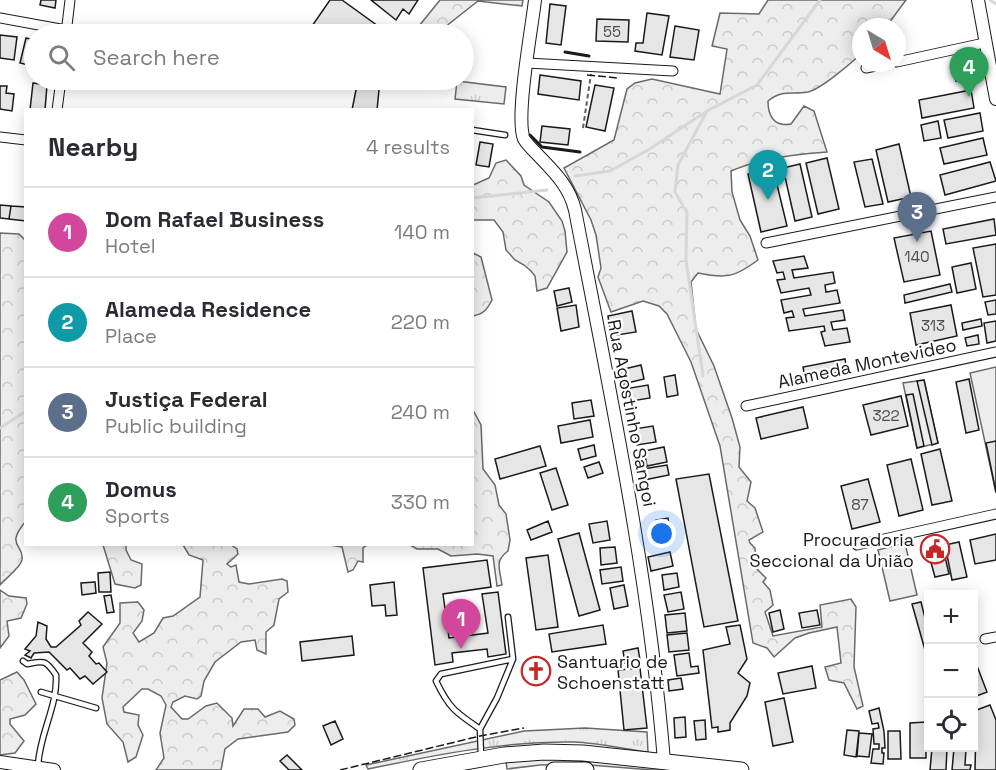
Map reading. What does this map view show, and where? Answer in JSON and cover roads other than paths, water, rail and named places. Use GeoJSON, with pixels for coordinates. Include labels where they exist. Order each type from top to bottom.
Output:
{"type":"FeatureCollection","features":[{"type":"Feature","properties":{"kind":"main road"},"geometry":{"type":"LineString","coordinates":[[421,770],[504,755],[543,752],[583,753],[741,770]]}},
{"type":"Feature","properties":{"kind":"main road"},"geometry":{"type":"LineString","coordinates":[[554,770],[586,770]]}},
{"type":"Feature","properties":{"kind":"street"},"geometry":{"type":"LineString","coordinates":[[67,24],[70,0]]}},
{"type":"Feature","properties":{"kind":"street","name":"Rua Agostinho Sangoi"},"geometry":{"type":"LineString","coordinates":[[535,0],[522,120],[524,138],[563,182],[575,210],[640,554],[655,664],[664,761]]}},
{"type":"Feature","properties":{"kind":"street"},"geometry":{"type":"LineString","coordinates":[[978,0],[996,99]]}},
{"type":"Feature","properties":{"kind":"street"},"geometry":{"type":"LineString","coordinates":[[0,18],[28,24]]}},
{"type":"Feature","properties":{"kind":"street"},"geometry":{"type":"LineString","coordinates":[[906,60],[984,43]]}},
{"type":"Feature","properties":{"kind":"street"},"geometry":{"type":"LineString","coordinates":[[527,63],[672,71]]}},
{"type":"Feature","properties":{"kind":"street"},"geometry":{"type":"LineString","coordinates":[[57,108],[60,90]]}},
{"type":"Feature","properties":{"kind":"street"},"geometry":{"type":"LineString","coordinates":[[0,137],[24,140]]}},
{"type":"Feature","properties":{"kind":"street"},"geometry":{"type":"LineString","coordinates":[[766,243],[996,197]]}},
{"type":"Feature","properties":{"kind":"street","name":"Alameda Montevideo"},"geometry":{"type":"LineString","coordinates":[[746,406],[996,352]]}},
{"type":"Feature","properties":{"kind":"street"},"geometry":{"type":"LineString","coordinates":[[857,545],[996,514]]}},
{"type":"Feature","properties":{"kind":"street"},"geometry":{"type":"LineString","coordinates":[[985,639],[996,637]]}},
{"type":"Feature","properties":{"kind":"street"},"geometry":{"type":"LineString","coordinates":[[0,762],[54,770]]}},
{"type":"Feature","properties":{"kind":"lane"},"geometry":{"type":"LineString","coordinates":[[474,130],[505,135]]}},
{"type":"Feature","properties":{"kind":"lane"},"geometry":{"type":"LineString","coordinates":[[482,759],[480,729],[497,698],[513,659],[508,617]]}},
{"type":"Feature","properties":{"kind":"lane"},"geometry":{"type":"LineString","coordinates":[[480,729],[454,711],[446,702],[436,681],[441,674],[513,659]]}},
{"type":"Feature","properties":{"kind":"lane"},"geometry":{"type":"LineString","coordinates":[[23,661],[27,664],[44,661],[56,675],[54,696],[38,753],[38,766]]}},
{"type":"Feature","properties":{"kind":"lane"},"geometry":{"type":"LineString","coordinates":[[41,692],[96,708]]}},
{"type":"Feature","properties":{"kind":"waterway"},"geometry":{"type":"LineString","coordinates":[[575,176],[610,171],[648,150],[707,111],[757,85],[820,0]]}},
{"type":"Feature","properties":{"kind":"waterway"},"geometry":{"type":"LineString","coordinates":[[990,0],[996,4]]}},
{"type":"Feature","properties":{"kind":"waterway"},"geometry":{"type":"LineString","coordinates":[[703,376],[686,260],[687,213],[675,192],[678,165],[706,113]]}},
{"type":"Feature","properties":{"kind":"waterway"},"geometry":{"type":"LineString","coordinates":[[474,198],[547,190]]}},
{"type":"Feature","properties":{"kind":"waterway"},"geometry":{"type":"LineString","coordinates":[[0,428],[24,412]]}},
{"type":"Feature","properties":{"kind":"place","name":"Domus"},"geometry":{"type":"Point","coordinates":[969,97]}},
{"type":"Feature","properties":{"kind":"place","name":"Alameda Residence"},"geometry":{"type":"Point","coordinates":[768,200]}},
{"type":"Feature","properties":{"kind":"place","name":"Justiça Federal"},"geometry":{"type":"Point","coordinates":[917,242]}},
{"type":"Feature","properties":{"kind":"place","name":"Procuradoria Seccional da União"},"geometry":{"type":"Point","coordinates":[935,549]}},
{"type":"Feature","properties":{"kind":"place","name":"Dom Rafael Business"},"geometry":{"type":"Point","coordinates":[461,649]}},
{"type":"Feature","properties":{"kind":"place","name":"Santuario de Schoenstatt"},"geometry":{"type":"Point","coordinates":[536,671]}}]}
